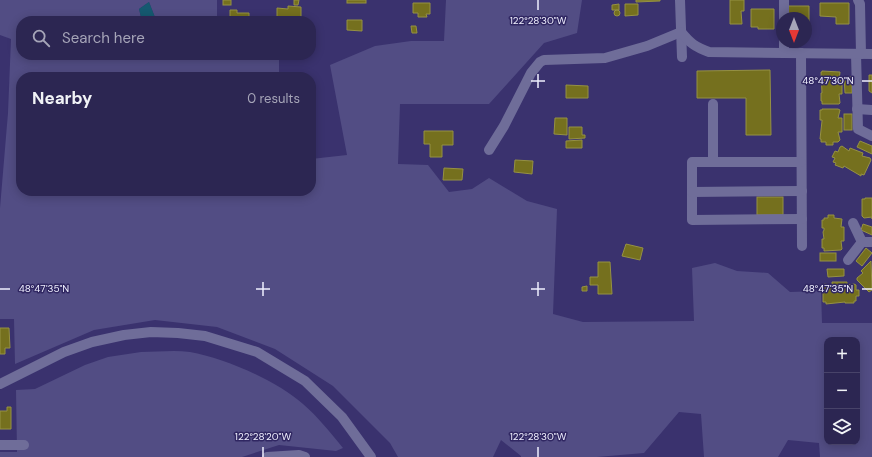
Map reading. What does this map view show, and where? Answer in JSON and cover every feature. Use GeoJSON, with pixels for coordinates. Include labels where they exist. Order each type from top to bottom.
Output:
{"type":"FeatureCollection","features":[{"type":"Feature","properties":{"kind":"street"},"geometry":{"type":"LineString","coordinates":[[680,0],[682,57]]}},
{"type":"Feature","properties":{"kind":"street"},"geometry":{"type":"LineString","coordinates":[[784,0],[784,12]]}},
{"type":"Feature","properties":{"kind":"street"},"geometry":{"type":"LineString","coordinates":[[858,0],[860,4],[857,109],[858,129],[872,136]]}},
{"type":"Feature","properties":{"kind":"street"},"geometry":{"type":"LineString","coordinates":[[681,32],[689,42],[699,49],[709,52],[872,54]]}},
{"type":"Feature","properties":{"kind":"street"},"geometry":{"type":"LineString","coordinates":[[489,150],[504,126],[531,73],[540,62],[550,59],[605,58],[647,46],[681,32]]}},
{"type":"Feature","properties":{"kind":"street"},"geometry":{"type":"LineString","coordinates":[[784,48],[784,53]]}},
{"type":"Feature","properties":{"kind":"street"},"geometry":{"type":"LineString","coordinates":[[801,53],[802,246]]}},
{"type":"Feature","properties":{"kind":"street"},"geometry":{"type":"LineString","coordinates":[[713,104],[713,162]]}},
{"type":"Feature","properties":{"kind":"street"},"geometry":{"type":"LineString","coordinates":[[857,109],[872,110]]}},
{"type":"Feature","properties":{"kind":"street"},"geometry":{"type":"LineString","coordinates":[[801,162],[692,162],[692,220],[802,219]]}},
{"type":"Feature","properties":{"kind":"street"},"geometry":{"type":"LineString","coordinates":[[692,192],[802,191]]}},
{"type":"Feature","properties":{"kind":"street"},"geometry":{"type":"LineString","coordinates":[[848,260],[867,242],[853,223]]}},
{"type":"Feature","properties":{"kind":"street"},"geometry":{"type":"LineString","coordinates":[[0,384],[64,352],[92,342],[124,335],[151,332],[205,336],[257,352],[305,381],[342,417],[371,457]]}},
{"type":"Feature","properties":{"kind":"street"},"geometry":{"type":"LineString","coordinates":[[0,445],[24,445]]}},
{"type":"Feature","properties":{"kind":"street"},"geometry":{"type":"LineString","coordinates":[[267,457],[305,457]]}},
{"type":"Feature","properties":{"kind":"shaded area"},"geometry":{"type":"Polygon","coordinates":[[[0,0],[217,0],[217,16],[154,16],[149,2],[139,9],[141,16],[16,16],[16,60],[279,60],[279,72],[16,72],[16,196],[316,196],[316,158],[347,155],[330,65],[375,46],[411,41],[444,41],[446,0],[582,0],[577,33],[544,43],[489,104],[400,104],[398,164],[428,165],[449,192],[472,189],[489,178],[527,201],[557,209],[553,314],[583,322],[694,321],[692,268],[715,263],[737,271],[768,273],[790,292],[821,291],[822,323],[872,323],[872,457],[820,457],[819,443],[788,440],[778,457],[704,457],[701,414],[679,412],[644,453],[597,457],[521,457],[501,440],[493,457],[398,457],[390,443],[333,386],[275,349],[217,327],[155,320],[94,330],[15,364],[14,319],[0,319],[0,208],[8,113],[11,39],[0,35],[0,0]]]}},
{"type":"Feature","properties":{"kind":"shaded area"},"geometry":{"type":"Polygon","coordinates":[[[172,351],[190,352],[204,355],[219,359],[265,379],[292,395],[303,404],[329,430],[343,448],[336,451],[279,445],[242,457],[0,457],[0,452],[17,452],[16,390],[35,389],[85,365],[108,357],[141,352],[172,351]]]}},
{"type":"Feature","properties":{"kind":"water"},"geometry":{"type":"Polygon","coordinates":[[[149,2],[154,16],[141,16],[139,9],[149,2]]]}},
{"type":"Feature","properties":{"kind":"building"},"geometry":{"type":"Polygon","coordinates":[[[223,0],[231,0],[231,5],[223,5],[223,0]]]}},
{"type":"Feature","properties":{"kind":"building"},"geometry":{"type":"Polygon","coordinates":[[[294,0],[299,0],[298,5],[294,5],[294,0]]]}},
{"type":"Feature","properties":{"kind":"building"},"geometry":{"type":"Polygon","coordinates":[[[347,0],[366,0],[366,3],[347,3],[347,0]]]}},
{"type":"Feature","properties":{"kind":"building"},"geometry":{"type":"Polygon","coordinates":[[[636,0],[660,0],[660,1],[636,2],[636,0]]]}},
{"type":"Feature","properties":{"kind":"building"},"geometry":{"type":"Polygon","coordinates":[[[730,0],[744,0],[744,11],[741,11],[742,24],[730,24],[730,0]]]}},
{"type":"Feature","properties":{"kind":"building"},"geometry":{"type":"Polygon","coordinates":[[[413,3],[430,3],[430,14],[426,14],[427,17],[418,17],[418,13],[413,13],[413,3]]]}},
{"type":"Feature","properties":{"kind":"building"},"geometry":{"type":"Polygon","coordinates":[[[820,3],[849,3],[849,24],[836,24],[836,17],[820,16],[820,3]]]}},
{"type":"Feature","properties":{"kind":"building"},"geometry":{"type":"Polygon","coordinates":[[[619,4],[619,10],[612,10],[612,5],[619,4]]]}},
{"type":"Feature","properties":{"kind":"building"},"geometry":{"type":"Polygon","coordinates":[[[625,4],[638,4],[638,15],[625,16],[625,4]]]}},
{"type":"Feature","properties":{"kind":"building"},"geometry":{"type":"Polygon","coordinates":[[[288,6],[301,7],[301,16],[277,16],[277,8],[288,9],[288,6]]]}},
{"type":"Feature","properties":{"kind":"building"},"geometry":{"type":"Polygon","coordinates":[[[785,6],[809,6],[809,12],[785,12],[785,6]]]}},
{"type":"Feature","properties":{"kind":"building"},"geometry":{"type":"Polygon","coordinates":[[[751,9],[774,9],[774,29],[758,29],[758,27],[751,27],[751,9]]]}},
{"type":"Feature","properties":{"kind":"building"},"geometry":{"type":"Polygon","coordinates":[[[230,10],[237,10],[237,13],[249,13],[249,16],[230,16],[230,10]]]}},
{"type":"Feature","properties":{"kind":"building"},"geometry":{"type":"Polygon","coordinates":[[[617,10],[620,13],[617,16],[614,13],[617,10]]]}},
{"type":"Feature","properties":{"kind":"building"},"geometry":{"type":"Polygon","coordinates":[[[347,20],[362,20],[362,31],[347,30],[347,20]]]}},
{"type":"Feature","properties":{"kind":"building"},"geometry":{"type":"Polygon","coordinates":[[[411,26],[416,26],[417,33],[412,33],[411,26]]]}},
{"type":"Feature","properties":{"kind":"building"},"geometry":{"type":"Polygon","coordinates":[[[770,70],[771,135],[746,135],[746,98],[697,98],[697,71],[770,70]]]}},
{"type":"Feature","properties":{"kind":"building"},"geometry":{"type":"Polygon","coordinates":[[[822,71],[840,72],[839,81],[842,80],[842,94],[839,94],[839,104],[822,104],[822,71]]]}},
{"type":"Feature","properties":{"kind":"building"},"geometry":{"type":"Polygon","coordinates":[[[869,75],[872,75],[872,93],[869,91],[869,75]]]}},
{"type":"Feature","properties":{"kind":"building"},"geometry":{"type":"Polygon","coordinates":[[[844,77],[852,77],[852,93],[845,93],[844,77]]]}},
{"type":"Feature","properties":{"kind":"building"},"geometry":{"type":"Polygon","coordinates":[[[566,85],[588,86],[588,98],[566,98],[566,85]]]}},
{"type":"Feature","properties":{"kind":"building"},"geometry":{"type":"Polygon","coordinates":[[[820,110],[840,110],[838,118],[842,118],[842,132],[838,132],[840,140],[838,142],[833,142],[833,145],[826,145],[826,142],[821,142],[820,139],[822,120],[820,120],[820,110]]]}},
{"type":"Feature","properties":{"kind":"building"},"geometry":{"type":"Polygon","coordinates":[[[844,114],[852,114],[852,130],[844,130],[844,114]]]}},
{"type":"Feature","properties":{"kind":"building"},"geometry":{"type":"Polygon","coordinates":[[[555,118],[567,118],[567,135],[554,134],[555,118]]]}},
{"type":"Feature","properties":{"kind":"building"},"geometry":{"type":"Polygon","coordinates":[[[569,127],[582,127],[582,135],[585,135],[585,138],[569,139],[569,127]]]}},
{"type":"Feature","properties":{"kind":"building"},"geometry":{"type":"Polygon","coordinates":[[[424,131],[453,131],[453,145],[442,145],[442,157],[430,157],[430,144],[424,144],[424,131]]]}},
{"type":"Feature","properties":{"kind":"building"},"geometry":{"type":"Polygon","coordinates":[[[582,140],[582,148],[566,148],[566,141],[582,140]]]}},
{"type":"Feature","properties":{"kind":"building"},"geometry":{"type":"Polygon","coordinates":[[[860,141],[872,146],[872,154],[857,147],[860,141]]]}},
{"type":"Feature","properties":{"kind":"building"},"geometry":{"type":"Polygon","coordinates":[[[842,146],[849,151],[850,148],[863,153],[862,156],[870,158],[871,160],[864,175],[861,174],[861,176],[844,166],[843,168],[835,165],[836,163],[833,162],[835,158],[832,157],[835,151],[838,152],[842,146]]]}},
{"type":"Feature","properties":{"kind":"building"},"geometry":{"type":"Polygon","coordinates":[[[515,160],[533,161],[532,174],[514,172],[515,160]]]}},
{"type":"Feature","properties":{"kind":"building"},"geometry":{"type":"Polygon","coordinates":[[[444,168],[463,169],[462,180],[443,180],[444,168]]]}},
{"type":"Feature","properties":{"kind":"building"},"geometry":{"type":"Polygon","coordinates":[[[757,197],[783,197],[783,215],[757,215],[757,197]]]}},
{"type":"Feature","properties":{"kind":"building"},"geometry":{"type":"Polygon","coordinates":[[[872,198],[872,217],[864,218],[862,216],[862,199],[872,198]]]}},
{"type":"Feature","properties":{"kind":"building"},"geometry":{"type":"Polygon","coordinates":[[[828,215],[834,215],[834,218],[842,219],[841,227],[844,227],[844,241],[841,241],[841,250],[824,251],[824,248],[822,248],[824,228],[822,228],[822,220],[824,220],[824,218],[828,218],[828,215]]]}},
{"type":"Feature","properties":{"kind":"building"},"geometry":{"type":"Polygon","coordinates":[[[863,224],[872,227],[872,235],[861,230],[863,224]]]}},
{"type":"Feature","properties":{"kind":"building"},"geometry":{"type":"Polygon","coordinates":[[[626,244],[643,248],[640,260],[622,256],[626,244]]]}},
{"type":"Feature","properties":{"kind":"building"},"geometry":{"type":"Polygon","coordinates":[[[866,248],[872,253],[862,266],[856,261],[866,248]]]}},
{"type":"Feature","properties":{"kind":"building"},"geometry":{"type":"Polygon","coordinates":[[[820,253],[836,253],[836,261],[820,261],[820,253]]]}},
{"type":"Feature","properties":{"kind":"building"},"geometry":{"type":"Polygon","coordinates":[[[871,261],[872,290],[869,292],[857,280],[857,278],[863,273],[861,271],[871,261]]]}},
{"type":"Feature","properties":{"kind":"building"},"geometry":{"type":"Polygon","coordinates":[[[598,262],[610,262],[612,294],[598,294],[598,285],[590,285],[590,277],[598,277],[598,262]]]}},
{"type":"Feature","properties":{"kind":"building"},"geometry":{"type":"Polygon","coordinates":[[[827,269],[844,269],[844,276],[828,277],[827,269]]]}},
{"type":"Feature","properties":{"kind":"building"},"geometry":{"type":"Polygon","coordinates":[[[832,282],[847,282],[847,285],[856,285],[856,290],[859,290],[859,296],[856,296],[856,301],[854,301],[854,303],[845,302],[826,304],[826,302],[823,302],[823,286],[824,284],[832,285],[832,282]]]}},
{"type":"Feature","properties":{"kind":"building"},"geometry":{"type":"Polygon","coordinates":[[[587,286],[587,291],[582,291],[582,287],[587,286]]]}},
{"type":"Feature","properties":{"kind":"building"},"geometry":{"type":"Polygon","coordinates":[[[0,328],[9,328],[10,348],[5,348],[5,354],[0,354],[0,328]]]}},
{"type":"Feature","properties":{"kind":"building"},"geometry":{"type":"Polygon","coordinates":[[[7,407],[11,407],[11,429],[0,429],[0,411],[7,411],[7,407]]]}}]}
